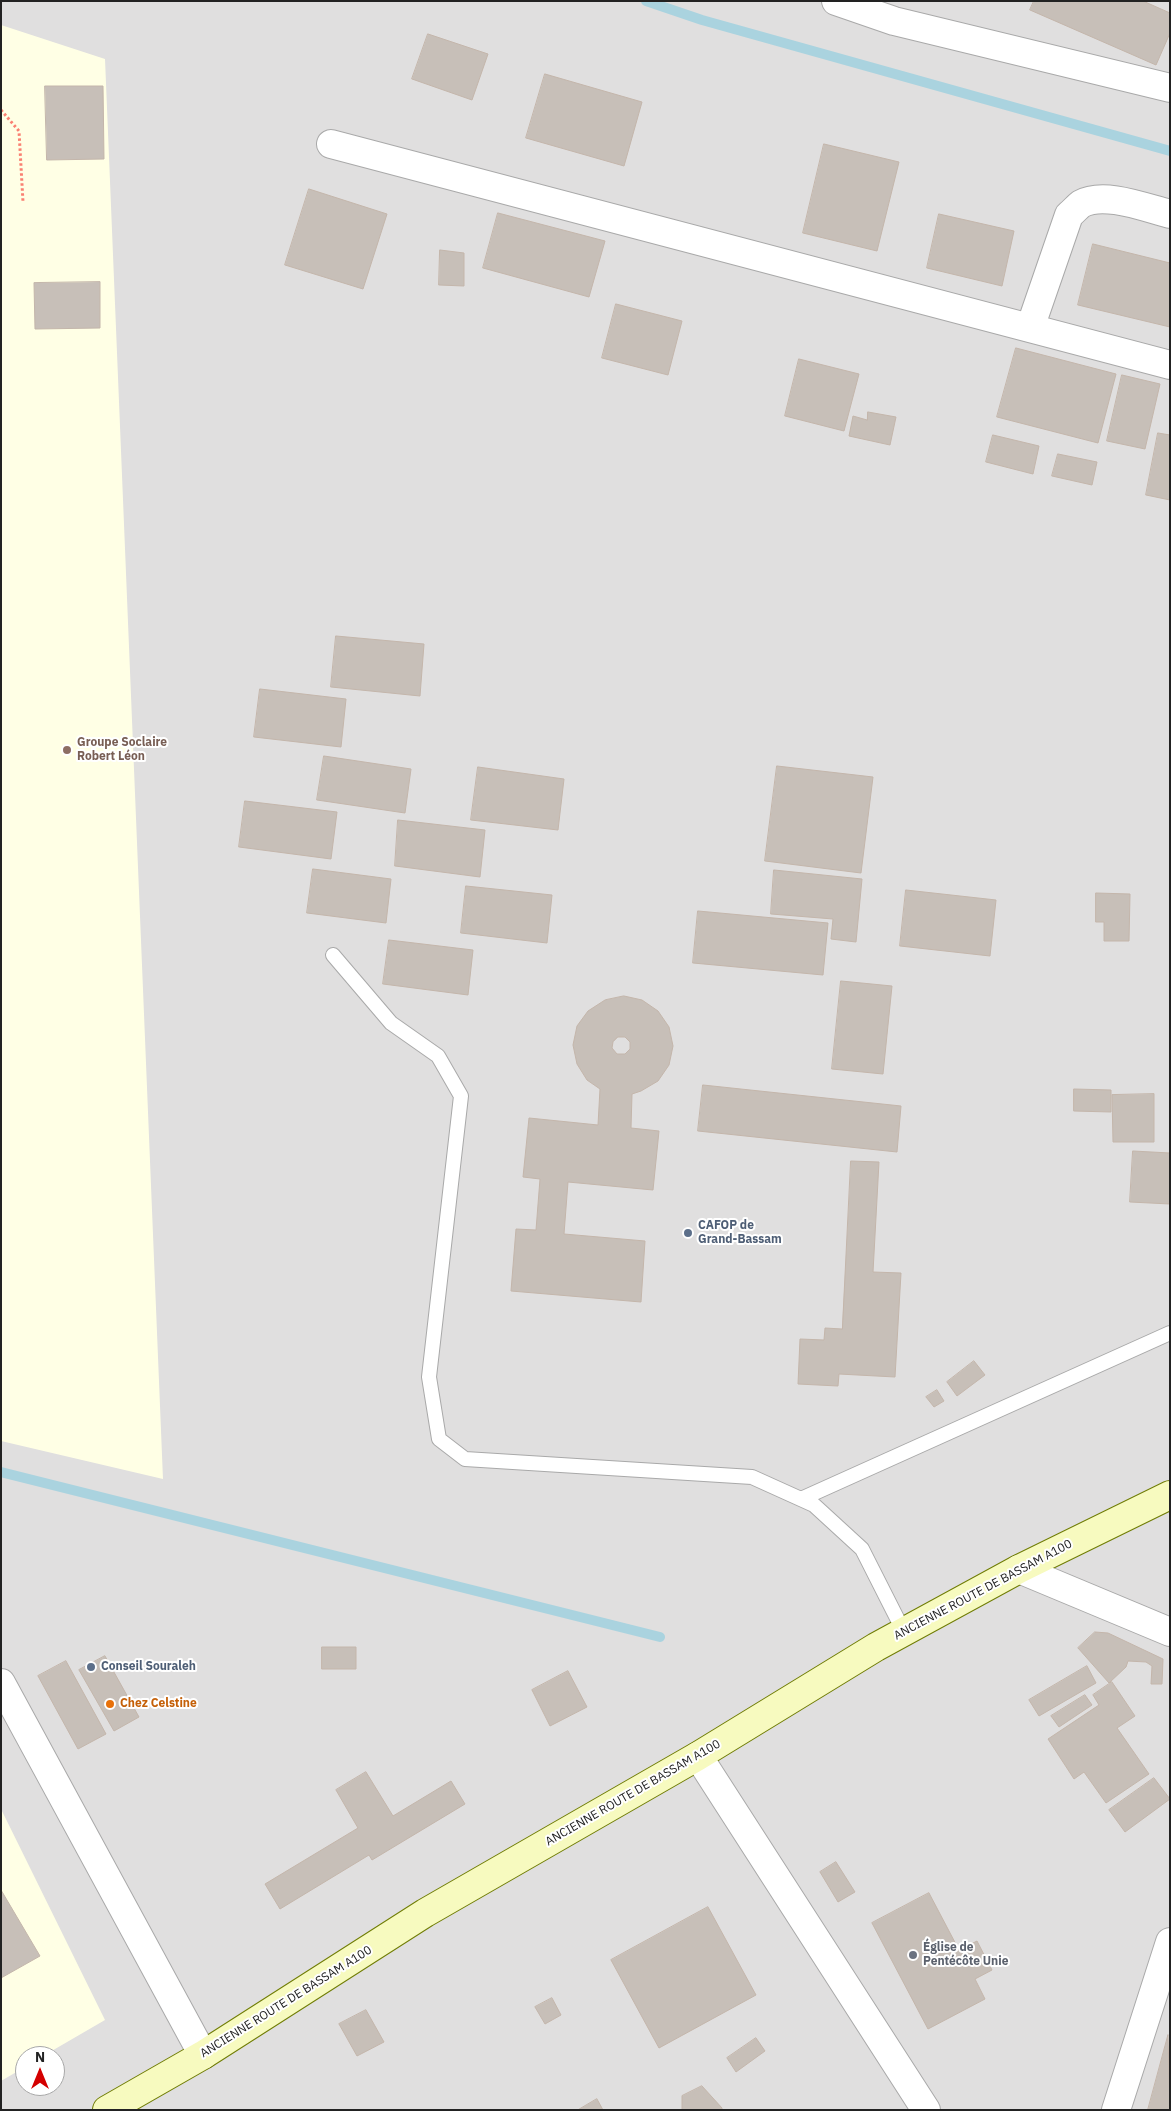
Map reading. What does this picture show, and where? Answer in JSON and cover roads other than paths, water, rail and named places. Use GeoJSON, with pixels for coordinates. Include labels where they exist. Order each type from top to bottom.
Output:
{"type":"FeatureCollection","features":[{"type":"Feature","properties":{"kind":"main road","name":"ANCIENNE ROUTE DE BASSAM A100"},"geometry":{"type":"LineString","coordinates":[[107,2110],[203,2055],[425,1913],[698,1756],[904,1632],[1019,1569],[1170,1495]]}},
{"type":"Feature","properties":{"kind":"street"},"geometry":{"type":"LineString","coordinates":[[836,1],[894,21],[1170,88]]}},
{"type":"Feature","properties":{"kind":"street"},"geometry":{"type":"LineString","coordinates":[[331,144],[1170,365]]}},
{"type":"Feature","properties":{"kind":"street"},"geometry":{"type":"LineString","coordinates":[[1030,328],[1069,215],[1081,204],[1097,200],[1118,200],[1170,214]]}},
{"type":"Feature","properties":{"kind":"street"},"geometry":{"type":"LineString","coordinates":[[1019,1569],[1170,1632]]}},
{"type":"Feature","properties":{"kind":"street"},"geometry":{"type":"LineString","coordinates":[[1,1683],[203,2055]]}},
{"type":"Feature","properties":{"kind":"street"},"geometry":{"type":"LineString","coordinates":[[698,1756],[926,2110]]}},
{"type":"Feature","properties":{"kind":"street"},"geometry":{"type":"LineString","coordinates":[[1116,2110],[1169,1945]]}},
{"type":"Feature","properties":{"kind":"lane"},"geometry":{"type":"LineString","coordinates":[[333,955],[391,1024],[438,1056],[461,1096],[429,1377],[439,1439],[465,1459],[752,1477],[814,1505],[862,1549],[904,1632]]}},
{"type":"Feature","properties":{"kind":"lane"},"geometry":{"type":"LineString","coordinates":[[801,1499],[1170,1333]]}},
{"type":"Feature","properties":{"kind":"waterway"},"geometry":{"type":"LineString","coordinates":[[646,1],[702,20],[1170,151]]}},
{"type":"Feature","properties":{"kind":"waterway"},"geometry":{"type":"LineString","coordinates":[[1,1472],[660,1637]]}},
{"type":"Feature","properties":{"kind":"place","name":"Groupe Soclaire Robert Léon"},"geometry":{"type":"Point","coordinates":[67,750]}},
{"type":"Feature","properties":{"kind":"place","name":"CAFOP de Grand-Bassam"},"geometry":{"type":"Point","coordinates":[688,1233]}},
{"type":"Feature","properties":{"kind":"place","name":"Conseil Souraleh"},"geometry":{"type":"Point","coordinates":[91,1667]}},
{"type":"Feature","properties":{"kind":"place","name":"Chez Celstine"},"geometry":{"type":"Point","coordinates":[110,1704]}},
{"type":"Feature","properties":{"kind":"place","name":"Église de Pentécôte Unie"},"geometry":{"type":"Point","coordinates":[913,1955]}}]}
